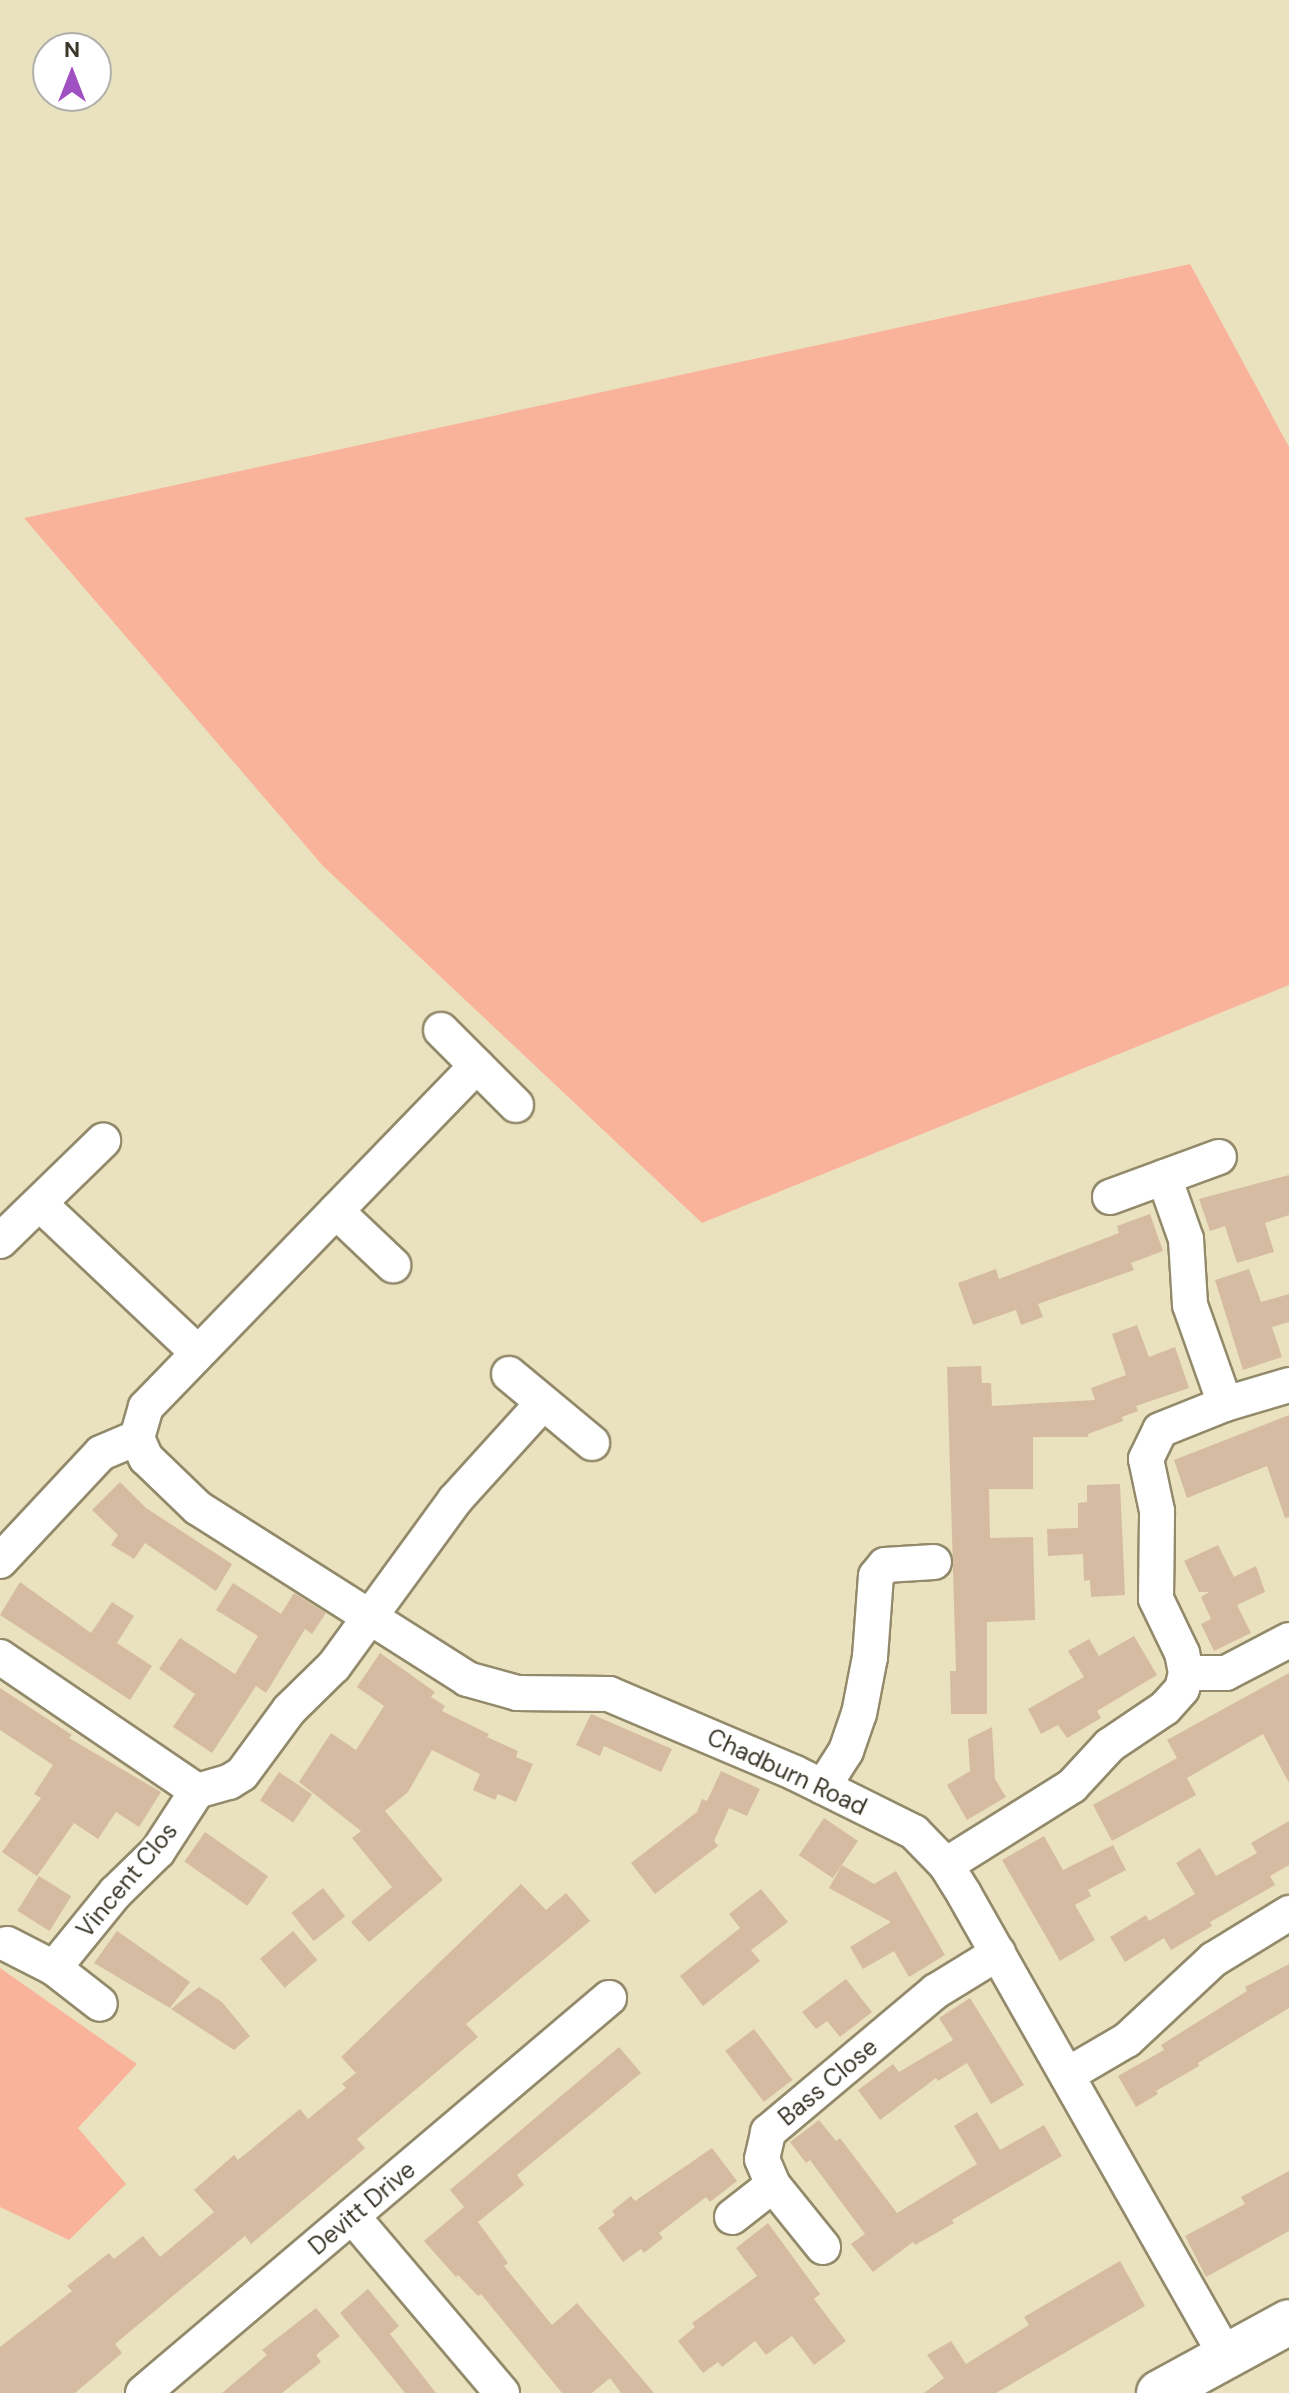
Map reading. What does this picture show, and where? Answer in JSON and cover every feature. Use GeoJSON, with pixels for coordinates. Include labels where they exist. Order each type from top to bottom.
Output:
{"type":"FeatureCollection","features":[{"type":"Feature","properties":{"kind":"street"},"geometry":{"type":"LineString","coordinates":[[441,1030],[516,1105]]}},
{"type":"Feature","properties":{"kind":"street"},"geometry":{"type":"LineString","coordinates":[[0,1561],[101,1453],[137,1438],[146,1407],[477,1066]]}},
{"type":"Feature","properties":{"kind":"street"},"geometry":{"type":"LineString","coordinates":[[0,1241],[103,1141]]}},
{"type":"Feature","properties":{"kind":"street"},"geometry":{"type":"LineString","coordinates":[[1110,1197],[1219,1157]]}},
{"type":"Feature","properties":{"kind":"street"},"geometry":{"type":"LineString","coordinates":[[1164,1177],[1186,1239],[1190,1305],[1225,1404]]}},
{"type":"Feature","properties":{"kind":"street"},"geometry":{"type":"LineString","coordinates":[[40,1204],[197,1352]]}},
{"type":"Feature","properties":{"kind":"street"},"geometry":{"type":"LineString","coordinates":[[336,1211],[393,1265]]}},
{"type":"Feature","properties":{"kind":"street"},"geometry":{"type":"LineString","coordinates":[[509,1374],[592,1443]]}},
{"type":"Feature","properties":{"kind":"street"},"geometry":{"type":"LineString","coordinates":[[946,1865],[1072,1786],[1110,1745],[1165,1708],[1182,1689],[1186,1673],[1182,1653],[1156,1599],[1157,1511],[1146,1459],[1160,1430],[1225,1404],[1289,1385]]}},
{"type":"Feature","properties":{"kind":"street"},"geometry":{"type":"LineString","coordinates":[[0,1657],[197,1791],[219,1787],[242,1774],[289,1710],[334,1666],[455,1500],[543,1403]]}},
{"type":"Feature","properties":{"kind":"street","name":"Chadburn Road"},"geometry":{"type":"LineString","coordinates":[[137,1438],[146,1458],[198,1508],[467,1679],[517,1693],[609,1694],[823,1787],[914,1832],[946,1865],[1226,2356]]}},
{"type":"Feature","properties":{"kind":"street"},"geometry":{"type":"LineString","coordinates":[[823,1787],[846,1751],[859,1714],[870,1657],[876,1576],[885,1565],[934,1562]]}},
{"type":"Feature","properties":{"kind":"street"},"geometry":{"type":"LineString","coordinates":[[1186,1673],[1226,1673],[1289,1640]]}},
{"type":"Feature","properties":{"kind":"street","name":"Vincent Clos"},"geometry":{"type":"LineString","coordinates":[[54,1968],[115,1893],[158,1851],[197,1791]]}},
{"type":"Feature","properties":{"kind":"street"},"geometry":{"type":"LineString","coordinates":[[1067,2075],[1127,2040],[1214,1959],[1289,1913]]}},
{"type":"Feature","properties":{"kind":"street"},"geometry":{"type":"LineString","coordinates":[[7,1944],[54,1968],[100,2004]]}},
{"type":"Feature","properties":{"kind":"street","name":"Bass Close"},"geometry":{"type":"LineString","coordinates":[[823,2247],[773,2185],[762,2159],[768,2132],[936,1991],[998,1953]]}},
{"type":"Feature","properties":{"kind":"street","name":"Devitt Drive"},"geometry":{"type":"LineString","coordinates":[[143,2393],[352,2216],[570,2011],[609,1998]]}},
{"type":"Feature","properties":{"kind":"street"},"geometry":{"type":"LineString","coordinates":[[732,2217],[773,2185]]}},
{"type":"Feature","properties":{"kind":"street"},"geometry":{"type":"LineString","coordinates":[[352,2216],[502,2393]]}},
{"type":"Feature","properties":{"kind":"street"},"geometry":{"type":"LineString","coordinates":[[1159,2393],[1289,2322]]}},
{"type":"Feature","properties":{"kind":"shaded area"},"geometry":{"type":"Polygon","coordinates":[[[1190,264],[1289,447],[1289,985],[702,1223],[323,866],[24,518],[1190,264]]]}},
{"type":"Feature","properties":{"kind":"shaded area"},"geometry":{"type":"Polygon","coordinates":[[[0,1968],[137,2064],[78,2128],[126,2184],[69,2240],[0,2207],[0,1968]]]}},
{"type":"Feature","properties":{"kind":"building"},"geometry":{"type":"Polygon","coordinates":[[[1289,1175],[1289,1215],[1265,1223],[1274,1252],[1237,1263],[1225,1226],[1210,1231],[1199,1199],[1289,1175]]]}},
{"type":"Feature","properties":{"kind":"building"},"geometry":{"type":"Polygon","coordinates":[[[1150,1214],[1163,1251],[1131,1263],[1134,1270],[1038,1304],[1043,1317],[1021,1325],[1016,1310],[973,1325],[958,1283],[996,1269],[999,1279],[1119,1233],[1117,1226],[1150,1214]]]}},
{"type":"Feature","properties":{"kind":"building"},"geometry":{"type":"Polygon","coordinates":[[[1249,1269],[1261,1302],[1289,1294],[1289,1322],[1272,1327],[1282,1357],[1243,1370],[1215,1280],[1249,1269]]]}},
{"type":"Feature","properties":{"kind":"building"},"geometry":{"type":"Polygon","coordinates":[[[1137,1325],[1149,1357],[1175,1347],[1189,1388],[1136,1406],[1138,1411],[1122,1417],[1123,1421],[1088,1434],[1088,1437],[1033,1437],[1033,1489],[989,1489],[990,1538],[1033,1537],[1035,1620],[987,1622],[987,1714],[951,1714],[950,1671],[956,1671],[947,1367],[981,1366],[982,1383],[991,1383],[992,1406],[1095,1400],[1091,1388],[1126,1375],[1112,1334],[1137,1325]]]}},
{"type":"Feature","properties":{"kind":"building"},"geometry":{"type":"Polygon","coordinates":[[[1289,1415],[1289,1517],[1285,1518],[1267,1466],[1187,1498],[1174,1460],[1289,1415]]]}},
{"type":"Feature","properties":{"kind":"building"},"geometry":{"type":"Polygon","coordinates":[[[120,1482],[146,1508],[232,1564],[216,1591],[145,1543],[134,1559],[111,1545],[118,1535],[92,1510],[120,1482]]]}},
{"type":"Feature","properties":{"kind":"building"},"geometry":{"type":"Polygon","coordinates":[[[1120,1484],[1125,1595],[1091,1597],[1090,1580],[1084,1581],[1083,1554],[1048,1556],[1047,1529],[1078,1528],[1078,1503],[1087,1502],[1087,1485],[1120,1484]]]}},
{"type":"Feature","properties":{"kind":"building"},"geometry":{"type":"Polygon","coordinates":[[[1218,1545],[1234,1577],[1256,1566],[1265,1592],[1237,1605],[1251,1633],[1214,1651],[1201,1624],[1211,1619],[1201,1597],[1209,1592],[1199,1592],[1184,1561],[1218,1545]]]}},
{"type":"Feature","properties":{"kind":"building"},"geometry":{"type":"Polygon","coordinates":[[[20,1582],[91,1633],[112,1602],[134,1616],[117,1643],[152,1666],[130,1700],[0,1615],[20,1582]]]}},
{"type":"Feature","properties":{"kind":"building"},"geometry":{"type":"Polygon","coordinates":[[[233,1583],[281,1614],[294,1593],[326,1613],[312,1634],[305,1629],[266,1693],[256,1686],[212,1753],[173,1727],[195,1694],[159,1669],[180,1638],[235,1674],[258,1636],[216,1610],[233,1583]]]}},
{"type":"Feature","properties":{"kind":"building"},"geometry":{"type":"Polygon","coordinates":[[[1134,1636],[1157,1675],[1097,1711],[1101,1718],[1067,1738],[1058,1725],[1041,1734],[1028,1709],[1084,1677],[1068,1651],[1089,1639],[1099,1656],[1134,1636]]]}},
{"type":"Feature","properties":{"kind":"building"},"geometry":{"type":"Polygon","coordinates":[[[380,1653],[435,1692],[431,1697],[445,1706],[442,1711],[489,1734],[487,1737],[518,1751],[516,1757],[533,1764],[516,1802],[498,1794],[495,1800],[473,1790],[480,1774],[432,1750],[408,1792],[385,1811],[443,1880],[369,1942],[351,1922],[392,1887],[352,1838],[361,1831],[299,1782],[331,1733],[356,1750],[384,1706],[357,1687],[380,1653]]]}},
{"type":"Feature","properties":{"kind":"building"},"geometry":{"type":"Polygon","coordinates":[[[1289,1673],[1289,1783],[1263,1734],[1187,1778],[1196,1795],[1112,1841],[1093,1805],[1177,1758],[1167,1740],[1289,1673]]]}},
{"type":"Feature","properties":{"kind":"building"},"geometry":{"type":"Polygon","coordinates":[[[0,1688],[72,1735],[69,1738],[161,1792],[139,1827],[116,1812],[98,1839],[74,1823],[37,1876],[2,1852],[41,1798],[34,1794],[53,1765],[0,1730],[0,1688]]]}},
{"type":"Feature","properties":{"kind":"building"},"geometry":{"type":"Polygon","coordinates":[[[591,1714],[672,1749],[661,1772],[604,1746],[600,1756],[576,1745],[591,1714]]]}},
{"type":"Feature","properties":{"kind":"building"},"geometry":{"type":"Polygon","coordinates":[[[992,1727],[995,1779],[1006,1797],[967,1820],[947,1785],[970,1771],[968,1739],[992,1727]]]}},
{"type":"Feature","properties":{"kind":"building"},"geometry":{"type":"Polygon","coordinates":[[[721,1771],[760,1789],[747,1816],[729,1808],[714,1841],[718,1846],[655,1894],[631,1863],[697,1812],[702,1799],[707,1801],[721,1771]]]}},
{"type":"Feature","properties":{"kind":"building"},"geometry":{"type":"Polygon","coordinates":[[[279,1772],[312,1794],[293,1823],[260,1800],[279,1772]]]}},
{"type":"Feature","properties":{"kind":"building"},"geometry":{"type":"Polygon","coordinates":[[[824,1818],[858,1841],[833,1878],[799,1855],[824,1818]]]}},
{"type":"Feature","properties":{"kind":"building"},"geometry":{"type":"Polygon","coordinates":[[[1289,1821],[1289,1865],[1270,1876],[1275,1885],[1210,1922],[1212,1926],[1171,1950],[1164,1938],[1125,1962],[1110,1937],[1146,1915],[1149,1921],[1195,1894],[1176,1863],[1200,1848],[1216,1876],[1257,1853],[1251,1843],[1289,1821]]]}},
{"type":"Feature","properties":{"kind":"building"},"geometry":{"type":"Polygon","coordinates":[[[205,1832],[268,1876],[247,1906],[184,1861],[205,1832]]]}},
{"type":"Feature","properties":{"kind":"building"},"geometry":{"type":"Polygon","coordinates":[[[1044,1836],[1063,1870],[1113,1845],[1126,1870],[1088,1890],[1091,1896],[1075,1905],[1095,1940],[1060,1961],[1002,1860],[1044,1836]]]}},
{"type":"Feature","properties":{"kind":"building"},"geometry":{"type":"Polygon","coordinates":[[[842,1865],[874,1884],[896,1871],[945,1955],[909,1977],[894,1951],[863,1969],[850,1947],[891,1922],[829,1888],[842,1865]]]}},
{"type":"Feature","properties":{"kind":"building"},"geometry":{"type":"Polygon","coordinates":[[[39,1876],[71,1896],[49,1931],[17,1911],[39,1876]]]}},
{"type":"Feature","properties":{"kind":"building"},"geometry":{"type":"Polygon","coordinates":[[[521,1884],[546,1910],[566,1893],[590,1921],[466,2024],[478,2037],[357,2139],[365,2148],[251,2244],[245,2236],[115,2344],[122,2353],[75,2393],[0,2393],[0,2347],[72,2291],[67,2286],[109,2253],[114,2259],[143,2236],[160,2257],[214,2212],[194,2190],[234,2155],[238,2160],[300,2109],[308,2119],[346,2088],[342,2084],[356,2073],[341,2057],[521,1884]]]}},
{"type":"Feature","properties":{"kind":"building"},"geometry":{"type":"Polygon","coordinates":[[[323,1888],[345,1916],[314,1941],[291,1913],[323,1888]]]}},
{"type":"Feature","properties":{"kind":"building"},"geometry":{"type":"Polygon","coordinates":[[[761,1889],[788,1922],[751,1950],[760,1961],[703,2006],[680,1976],[740,1928],[729,1914],[761,1889]]]}},
{"type":"Feature","properties":{"kind":"building"},"geometry":{"type":"Polygon","coordinates":[[[117,1931],[190,1982],[170,2008],[94,1963],[117,1931]]]}},
{"type":"Feature","properties":{"kind":"building"},"geometry":{"type":"Polygon","coordinates":[[[293,1931],[317,1960],[284,1988],[260,1959],[293,1931]]]}},
{"type":"Feature","properties":{"kind":"building"},"geometry":{"type":"Polygon","coordinates":[[[1289,1964],[1289,2008],[1198,2063],[1199,2066],[1156,2091],[1158,2094],[1136,2107],[1118,2076],[1164,2050],[1161,2045],[1247,1991],[1245,1987],[1289,1964]]]}},
{"type":"Feature","properties":{"kind":"building"},"geometry":{"type":"Polygon","coordinates":[[[846,1979],[872,2012],[840,2037],[827,2021],[816,2029],[802,2012],[846,1979]]]}},
{"type":"Feature","properties":{"kind":"building"},"geometry":{"type":"Polygon","coordinates":[[[199,1987],[222,2002],[250,2036],[234,2050],[171,2009],[199,1987]]]}},
{"type":"Feature","properties":{"kind":"building"},"geometry":{"type":"Polygon","coordinates":[[[970,1998],[1024,2085],[991,2104],[967,2063],[938,2081],[936,2078],[880,2120],[858,2090],[893,2064],[899,2072],[953,2040],[939,2018],[970,1998]]]}},
{"type":"Feature","properties":{"kind":"building"},"geometry":{"type":"Polygon","coordinates":[[[754,2029],[793,2080],[764,2102],[725,2051],[754,2029]]]}},
{"type":"Feature","properties":{"kind":"building"},"geometry":{"type":"Polygon","coordinates":[[[619,2047],[641,2073],[517,2175],[524,2185],[478,2222],[508,2263],[504,2266],[552,2325],[577,2303],[654,2393],[621,2393],[610,2378],[592,2393],[562,2393],[481,2294],[478,2296],[458,2275],[456,2277],[424,2241],[464,2207],[450,2190],[619,2047]]]}},
{"type":"Feature","properties":{"kind":"building"},"geometry":{"type":"Polygon","coordinates":[[[977,2112],[1000,2150],[1044,2125],[1062,2156],[952,2220],[954,2223],[915,2245],[913,2242],[873,2272],[851,2244],[865,2234],[810,2160],[806,2163],[790,2142],[819,2120],[836,2141],[840,2138],[897,2213],[977,2164],[954,2126],[977,2112]]]}},
{"type":"Feature","properties":{"kind":"building"},"geometry":{"type":"Polygon","coordinates":[[[712,2148],[737,2181],[710,2202],[706,2197],[659,2233],[663,2238],[644,2253],[641,2249],[623,2262],[598,2228],[615,2215],[612,2211],[631,2196],[635,2201],[712,2148]]]}},
{"type":"Feature","properties":{"kind":"building"},"geometry":{"type":"Polygon","coordinates":[[[1289,2171],[1289,2231],[1206,2277],[1185,2236],[1245,2204],[1241,2197],[1289,2171]]]}},
{"type":"Feature","properties":{"kind":"building"},"geometry":{"type":"Polygon","coordinates":[[[768,2223],[820,2294],[814,2299],[846,2341],[814,2365],[792,2336],[766,2355],[755,2341],[722,2367],[718,2362],[703,2373],[678,2341],[695,2327],[692,2323],[757,2276],[736,2248],[768,2223]]]}},
{"type":"Feature","properties":{"kind":"building"},"geometry":{"type":"Polygon","coordinates":[[[1120,2261],[1145,2306],[996,2393],[924,2393],[944,2378],[927,2355],[951,2341],[966,2364],[1029,2325],[1024,2317],[1120,2261]]]}},
{"type":"Feature","properties":{"kind":"building"},"geometry":{"type":"Polygon","coordinates":[[[368,2289],[399,2326],[390,2334],[436,2393],[405,2393],[340,2313],[368,2289]]]}},
{"type":"Feature","properties":{"kind":"building"},"geometry":{"type":"Polygon","coordinates":[[[316,2308],[340,2336],[316,2355],[321,2362],[282,2393],[222,2393],[267,2355],[262,2350],[316,2308]]]}}]}
